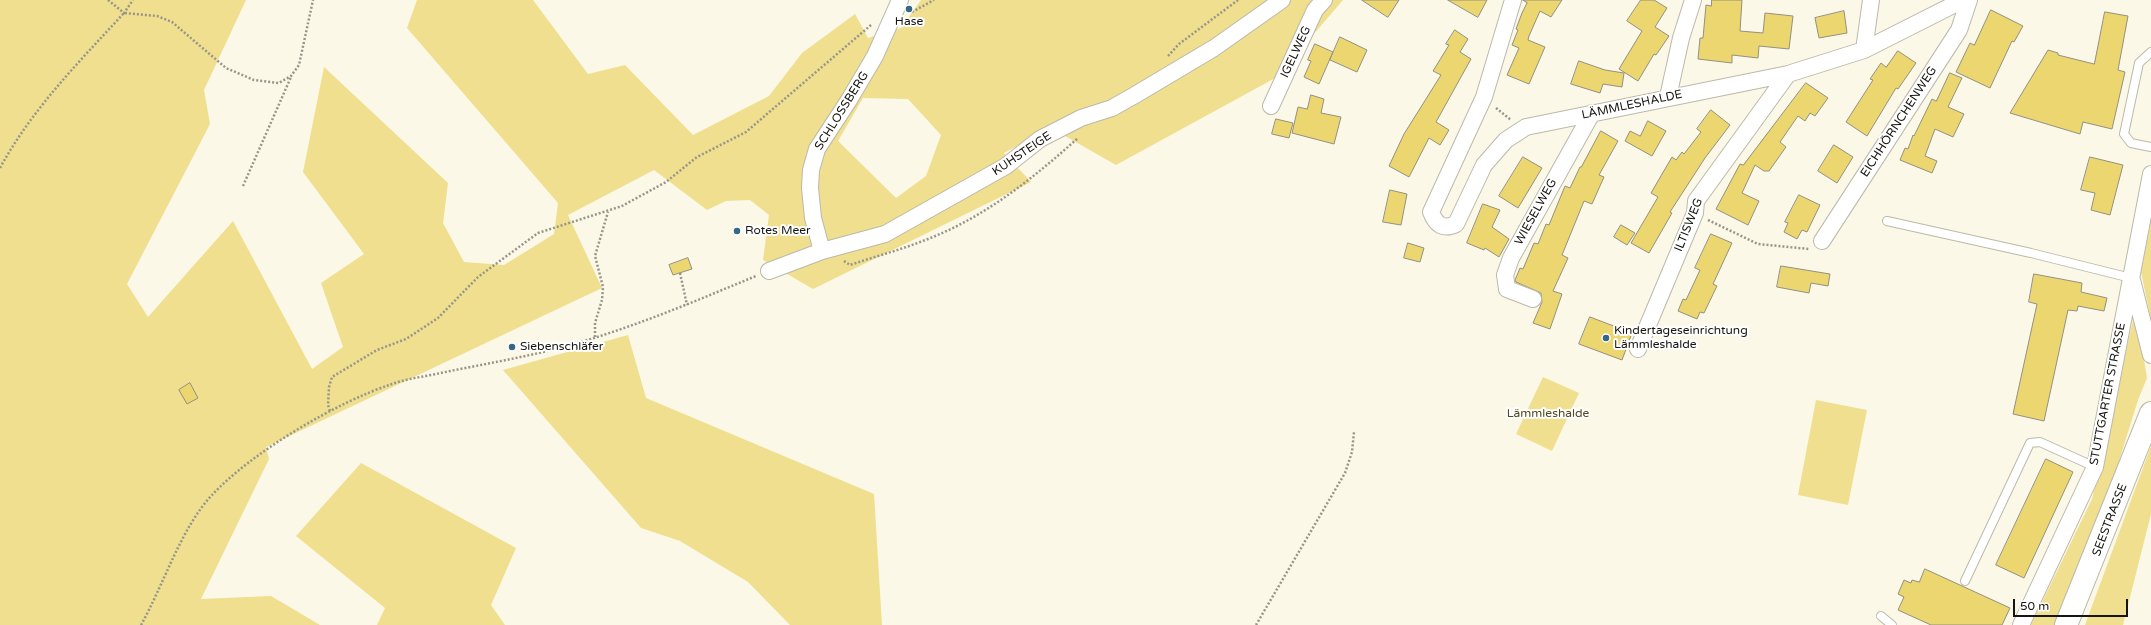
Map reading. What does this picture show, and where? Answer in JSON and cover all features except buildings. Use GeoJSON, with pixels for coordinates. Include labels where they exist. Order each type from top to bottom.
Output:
{"type":"FeatureCollection","features":[{"type":"Feature","properties":{"kind":"main road","name":"SEESTRASSE"},"geometry":{"type":"LineString","coordinates":[[2066,625],[2151,413]]}},
{"type":"Feature","properties":{"kind":"street","name":"SCHLOSSBERG"},"geometry":{"type":"LineString","coordinates":[[822,250],[813,218],[810,188],[811,170],[817,149],[849,100],[875,56],[900,0]]}},
{"type":"Feature","properties":{"kind":"street","name":"KUHSTEIGE"},"geometry":{"type":"LineString","coordinates":[[770,271],[822,250],[884,234],[953,197],[1006,166],[1040,139],[1081,118],[1112,108],[1214,48],[1282,0]]}},
{"type":"Feature","properties":{"kind":"street","name":"IGELWEG"},"geometry":{"type":"LineString","coordinates":[[1271,106],[1315,10],[1324,0]]}},
{"type":"Feature","properties":{"kind":"street","name":"LÄMMLESHALDE"},"geometry":{"type":"LineString","coordinates":[[1513,0],[1484,97],[1431,212],[1434,221],[1441,227],[1448,227],[1456,224],[1484,165],[1506,140],[1526,127],[1668,97],[1788,74],[1864,50],[1963,0]]}},
{"type":"Feature","properties":{"kind":"street"},"geometry":{"type":"LineString","coordinates":[[1668,97],[1681,38],[1694,0]]}},
{"type":"Feature","properties":{"kind":"street"},"geometry":{"type":"LineString","coordinates":[[1864,50],[1871,0]]}},
{"type":"Feature","properties":{"kind":"street","name":"EICHHÖRNCHENWEG"},"geometry":{"type":"LineString","coordinates":[[1822,241],[1959,30],[1969,0]]}},
{"type":"Feature","properties":{"kind":"street","name":"ILTISWEG"},"geometry":{"type":"LineString","coordinates":[[1638,349],[1695,213],[1696,201],[1788,74]]}},
{"type":"Feature","properties":{"kind":"street","name":"WIESELWEG"},"geometry":{"type":"LineString","coordinates":[[1533,299],[1507,288],[1505,275],[1511,258],[1592,113]]}},
{"type":"Feature","properties":{"kind":"street","name":"STUTTGARTER STRASSE"},"geometry":{"type":"LineString","coordinates":[[2021,625],[2095,467],[2151,174]]}},
{"type":"Feature","properties":{"kind":"street"},"geometry":{"type":"LineString","coordinates":[[2131,278],[2151,355]]}},
{"type":"Feature","properties":{"kind":"lane"},"geometry":{"type":"LineString","coordinates":[[2151,52],[2139,63],[2124,134],[2131,143],[2151,147]]}},
{"type":"Feature","properties":{"kind":"lane"},"geometry":{"type":"LineString","coordinates":[[1887,221],[2031,253],[2131,278]]}},
{"type":"Feature","properties":{"kind":"lane"},"geometry":{"type":"LineString","coordinates":[[1965,581],[2030,443],[2040,442],[2095,467]]}},
{"type":"Feature","properties":{"kind":"lane"},"geometry":{"type":"LineString","coordinates":[[1881,616],[1892,625]]}},
{"type":"Feature","properties":{"kind":"path"},"geometry":{"type":"LineString","coordinates":[[108,0],[124,13],[157,16],[172,22],[226,68],[254,80],[279,83],[291,76]]}},
{"type":"Feature","properties":{"kind":"path"},"geometry":{"type":"LineString","coordinates":[[0,168],[17,137],[59,85],[124,13],[133,0]]}},
{"type":"Feature","properties":{"kind":"path"},"geometry":{"type":"LineString","coordinates":[[243,186],[291,76],[299,65],[313,0]]}},
{"type":"Feature","properties":{"kind":"path"},"geometry":{"type":"LineString","coordinates":[[1164,60],[1179,44],[1238,0]]}},
{"type":"Feature","properties":{"kind":"path"},"geometry":{"type":"LineString","coordinates":[[330,411],[328,405],[329,387],[332,378],[377,350],[406,339],[438,318],[478,277],[538,233],[609,211],[666,182],[697,157],[746,132],[875,22],[890,20]]}},
{"type":"Feature","properties":{"kind":"path"},"geometry":{"type":"LineString","coordinates":[[1484,97],[1522,129]]}},
{"type":"Feature","properties":{"kind":"path"},"geometry":{"type":"LineString","coordinates":[[822,250],[850,265],[920,243],[958,226],[1007,198],[1083,133]]}},
{"type":"Feature","properties":{"kind":"path"},"geometry":{"type":"LineString","coordinates":[[595,337],[595,323],[602,300],[603,287],[595,256],[609,211]]}},
{"type":"Feature","properties":{"kind":"path"},"geometry":{"type":"LineString","coordinates":[[1695,213],[1758,244],[1817,250],[1822,241]]}},
{"type":"Feature","properties":{"kind":"path"},"geometry":{"type":"LineString","coordinates":[[141,625],[156,597],[185,533],[212,494],[244,466],[330,411],[393,383],[561,347],[595,337],[687,305],[770,271]]}},
{"type":"Feature","properties":{"kind":"path"},"geometry":{"type":"LineString","coordinates":[[680,274],[687,305]]}},
{"type":"Feature","properties":{"kind":"path"},"geometry":{"type":"LineString","coordinates":[[1256,625],[1345,473],[1352,452],[1354,432]]}},
{"type":"Feature","properties":{"kind":"green space"},"geometry":{"type":"Polygon","coordinates":[[[0,0],[246,0],[204,90],[210,124],[127,284],[148,317],[233,221],[312,369],[343,347],[321,283],[364,254],[303,172],[324,67],[448,183],[443,223],[464,262],[504,265],[554,234],[558,203],[407,28],[417,0],[533,0],[588,74],[625,65],[693,135],[769,96],[802,53],[855,14],[868,38],[901,28],[921,0],[1343,0],[1277,77],[1116,165],[1051,128],[1004,153],[1031,182],[813,289],[763,260],[769,215],[750,200],[726,201],[707,210],[654,170],[568,215],[602,288],[266,447],[269,459],[201,599],[271,596],[320,625],[0,625],[0,0]],[[863,98],[838,141],[896,198],[926,176],[941,135],[908,99],[863,98]]]}},
{"type":"Feature","properties":{"kind":"green space"},"geometry":{"type":"Polygon","coordinates":[[[2151,220],[2151,320],[2141,272],[2151,220]]]}},
{"type":"Feature","properties":{"kind":"green space"},"geometry":{"type":"Polygon","coordinates":[[[2134,316],[2137,317],[2147,378],[2138,400],[2110,490],[2055,625],[2031,625],[2092,499],[2134,316]]]}},
{"type":"Feature","properties":{"kind":"green space"},"geometry":{"type":"Polygon","coordinates":[[[628,335],[646,398],[874,494],[882,625],[790,625],[748,582],[680,541],[641,528],[503,370],[628,335]]]}},
{"type":"Feature","properties":{"kind":"green space","name":"Lämmleshalde"},"geometry":{"type":"Polygon","coordinates":[[[1543,377],[1579,393],[1552,451],[1516,434],[1543,377]]]}},
{"type":"Feature","properties":{"kind":"green space"},"geometry":{"type":"Polygon","coordinates":[[[1816,400],[1867,410],[1848,505],[1798,495],[1816,400]]]}},
{"type":"Feature","properties":{"kind":"green space"},"geometry":{"type":"Polygon","coordinates":[[[2151,446],[2151,514],[2123,625],[2085,625],[2151,446]]]}},
{"type":"Feature","properties":{"kind":"green space"},"geometry":{"type":"Polygon","coordinates":[[[361,463],[516,548],[491,605],[505,625],[377,625],[385,608],[296,536],[361,463]]]}},
{"type":"Feature","properties":{"kind":"place","name":"Hase"},"geometry":{"type":"Point","coordinates":[909,9]}},
{"type":"Feature","properties":{"kind":"place","name":"Rotes Meer"},"geometry":{"type":"Point","coordinates":[737,231]}},
{"type":"Feature","properties":{"kind":"place","name":"Kindertageseinrichtung Lämmleshalde"},"geometry":{"type":"Point","coordinates":[1606,338]}},
{"type":"Feature","properties":{"kind":"place","name":"Siebenschläfer"},"geometry":{"type":"Point","coordinates":[512,347]}}]}
